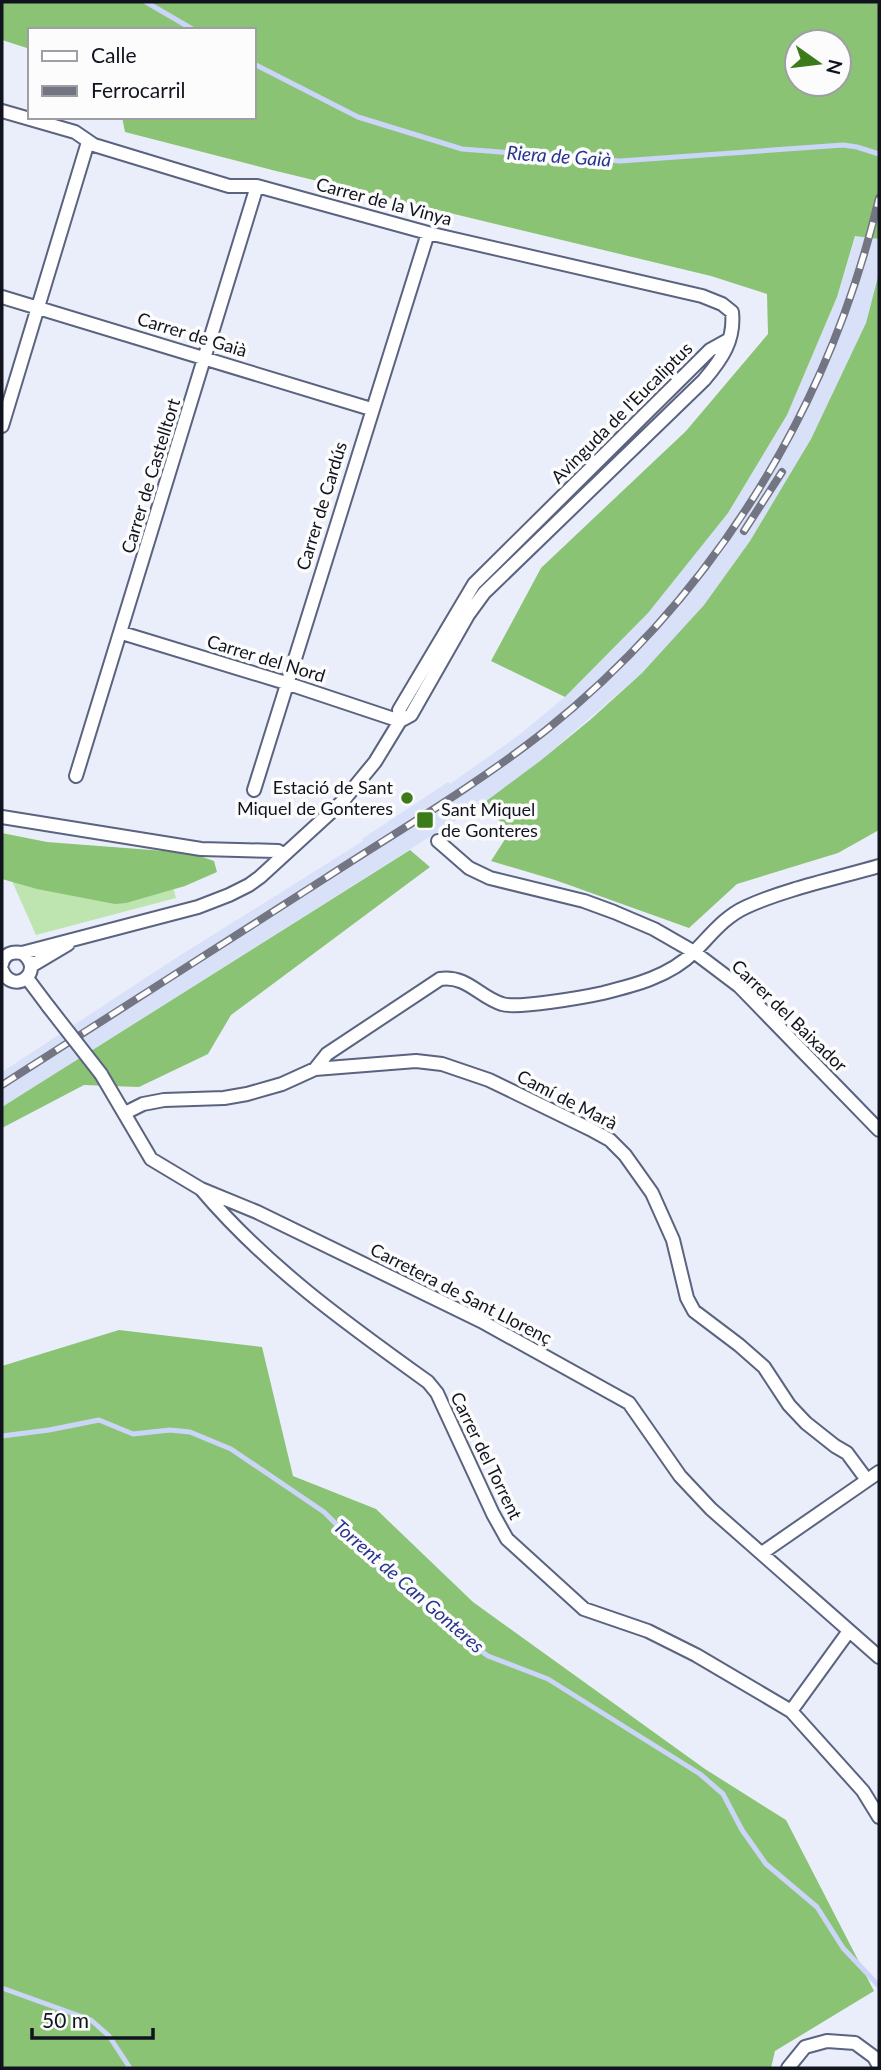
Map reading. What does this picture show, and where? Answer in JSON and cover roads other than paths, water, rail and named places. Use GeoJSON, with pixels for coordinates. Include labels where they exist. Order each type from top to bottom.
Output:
{"type":"FeatureCollection","features":[{"type":"Feature","properties":{"kind":"street","name":"Carrer de la Vinya"},"geometry":{"type":"LineString","coordinates":[[2,111],[28,118]]}},
{"type":"Feature","properties":{"kind":"street","name":"Carrer de la Vinya"},"geometry":{"type":"LineString","coordinates":[[30,119],[75,132],[94,145],[229,186],[257,186],[428,233],[702,296],[722,304],[732,312],[734,328],[727,340]]}},
{"type":"Feature","properties":{"kind":"street"},"geometry":{"type":"LineString","coordinates":[[2,426],[88,142]]}},
{"type":"Feature","properties":{"kind":"street","name":"Carrer de Castelltort"},"geometry":{"type":"LineString","coordinates":[[76,776],[257,186]]}},
{"type":"Feature","properties":{"kind":"street","name":"Carrer de Cardús"},"geometry":{"type":"LineString","coordinates":[[254,790],[428,233]]}},
{"type":"Feature","properties":{"kind":"street","name":"Carrer de Gaià"},"geometry":{"type":"LineString","coordinates":[[2,296],[371,409]]}},
{"type":"Feature","properties":{"kind":"street","name":"Avinguda de l'Eucaliptus"},"geometry":{"type":"LineString","coordinates":[[284,855],[342,801],[375,761],[400,721],[411,715],[468,615],[484,593],[704,380],[724,356],[727,340]]}},
{"type":"Feature","properties":{"kind":"street","name":"Carrer del Nord"},"geometry":{"type":"LineString","coordinates":[[122,633],[400,721]]}},
{"type":"Feature","properties":{"kind":"street"},"geometry":{"type":"LineString","coordinates":[[2,817],[188,847],[278,851],[284,855],[260,877],[229,895],[198,906],[114,928],[77,938],[22,953],[11,953],[2,968],[15,982],[77,938]]}},
{"type":"Feature","properties":{"kind":"street","name":"Carrer del Baixador"},"geometry":{"type":"LineString","coordinates":[[438,841],[469,868],[490,878],[604,909],[654,929],[694,953],[738,986],[879,1130]]}},
{"type":"Feature","properties":{"kind":"street"},"geometry":{"type":"LineString","coordinates":[[315,1069],[327,1054],[440,979],[452,977],[463,980],[504,1005],[600,993],[640,983],[663,974],[694,953],[721,924],[747,907],[879,866]]}},
{"type":"Feature","properties":{"kind":"street"},"geometry":{"type":"LineString","coordinates":[[22,953],[28,958],[29,972]]}},
{"type":"Feature","properties":{"kind":"street","name":"Carretera de Sant Llorenç"},"geometry":{"type":"LineString","coordinates":[[29,972],[48,1006],[101,1074],[152,1159],[201,1189],[257,1212],[481,1321],[629,1403],[680,1476],[711,1509],[879,1657]]}},
{"type":"Feature","properties":{"kind":"street","name":"Camí de Marà"},"geometry":{"type":"LineString","coordinates":[[125,1113],[143,1104],[164,1100],[224,1098],[247,1094],[282,1084],[315,1069],[416,1060],[489,1080],[610,1140],[625,1155],[652,1193],[663,1216],[673,1240],[687,1298],[694,1311],[740,1345],[764,1367],[789,1405],[806,1423],[847,1453],[867,1480]]}},
{"type":"Feature","properties":{"kind":"street","name":"Carrer del Torrent"},"geometry":{"type":"LineString","coordinates":[[201,1189],[221,1213],[292,1279],[343,1321],[428,1382],[437,1393],[507,1539],[584,1609],[649,1631],[791,1711],[863,1791],[879,1817]]}},
{"type":"Feature","properties":{"kind":"street"},"geometry":{"type":"LineString","coordinates":[[762,1553],[879,1472]]}},
{"type":"Feature","properties":{"kind":"street"},"geometry":{"type":"LineString","coordinates":[[791,1711],[849,1631]]}},
{"type":"Feature","properties":{"kind":"street"},"geometry":{"type":"LineString","coordinates":[[788,2068],[805,2047],[827,2041],[855,2043],[874,2057],[879,2066]]}},
{"type":"Feature","properties":{"kind":"waterway","name":"Riera de Gaià"},"geometry":{"type":"LineString","coordinates":[[146,2],[191,28]]}},
{"type":"Feature","properties":{"kind":"waterway","name":"Riera de Gaià"},"geometry":{"type":"LineString","coordinates":[[256,65],[358,117],[462,149],[620,161],[843,145],[879,154]]}},
{"type":"Feature","properties":{"kind":"waterway","name":"Torrent de Can Gonteres"},"geometry":{"type":"LineString","coordinates":[[2,1436],[99,1420],[133,1434],[170,1430],[190,1432],[231,1449],[324,1512],[454,1631],[488,1656],[548,1679],[700,1774],[723,1794],[742,1830],[766,1864],[817,1907],[843,1948],[879,1986]]}},
{"type":"Feature","properties":{"kind":"waterway"},"geometry":{"type":"LineString","coordinates":[[2,1988],[91,2020],[109,2036],[130,2068]]}},
{"type":"Feature","properties":{"kind":"railway"},"geometry":{"type":"LineString","coordinates":[[2,1085],[464,789],[545,731],[606,678],[661,621],[712,559],[757,493],[796,423],[830,351],[857,275],[879,198]]}},
{"type":"Feature","properties":{"kind":"railway"},"geometry":{"type":"LineString","coordinates":[[744,531],[782,472]]}},
{"type":"Feature","properties":{"kind":"place","name":"Estació de Sant Miquel de Gonteres"},"geometry":{"type":"Point","coordinates":[407,798]}},
{"type":"Feature","properties":{"kind":"place","name":"Sant Miquel de Gonteres"},"geometry":{"type":"Point","coordinates":[425,820]}}]}
